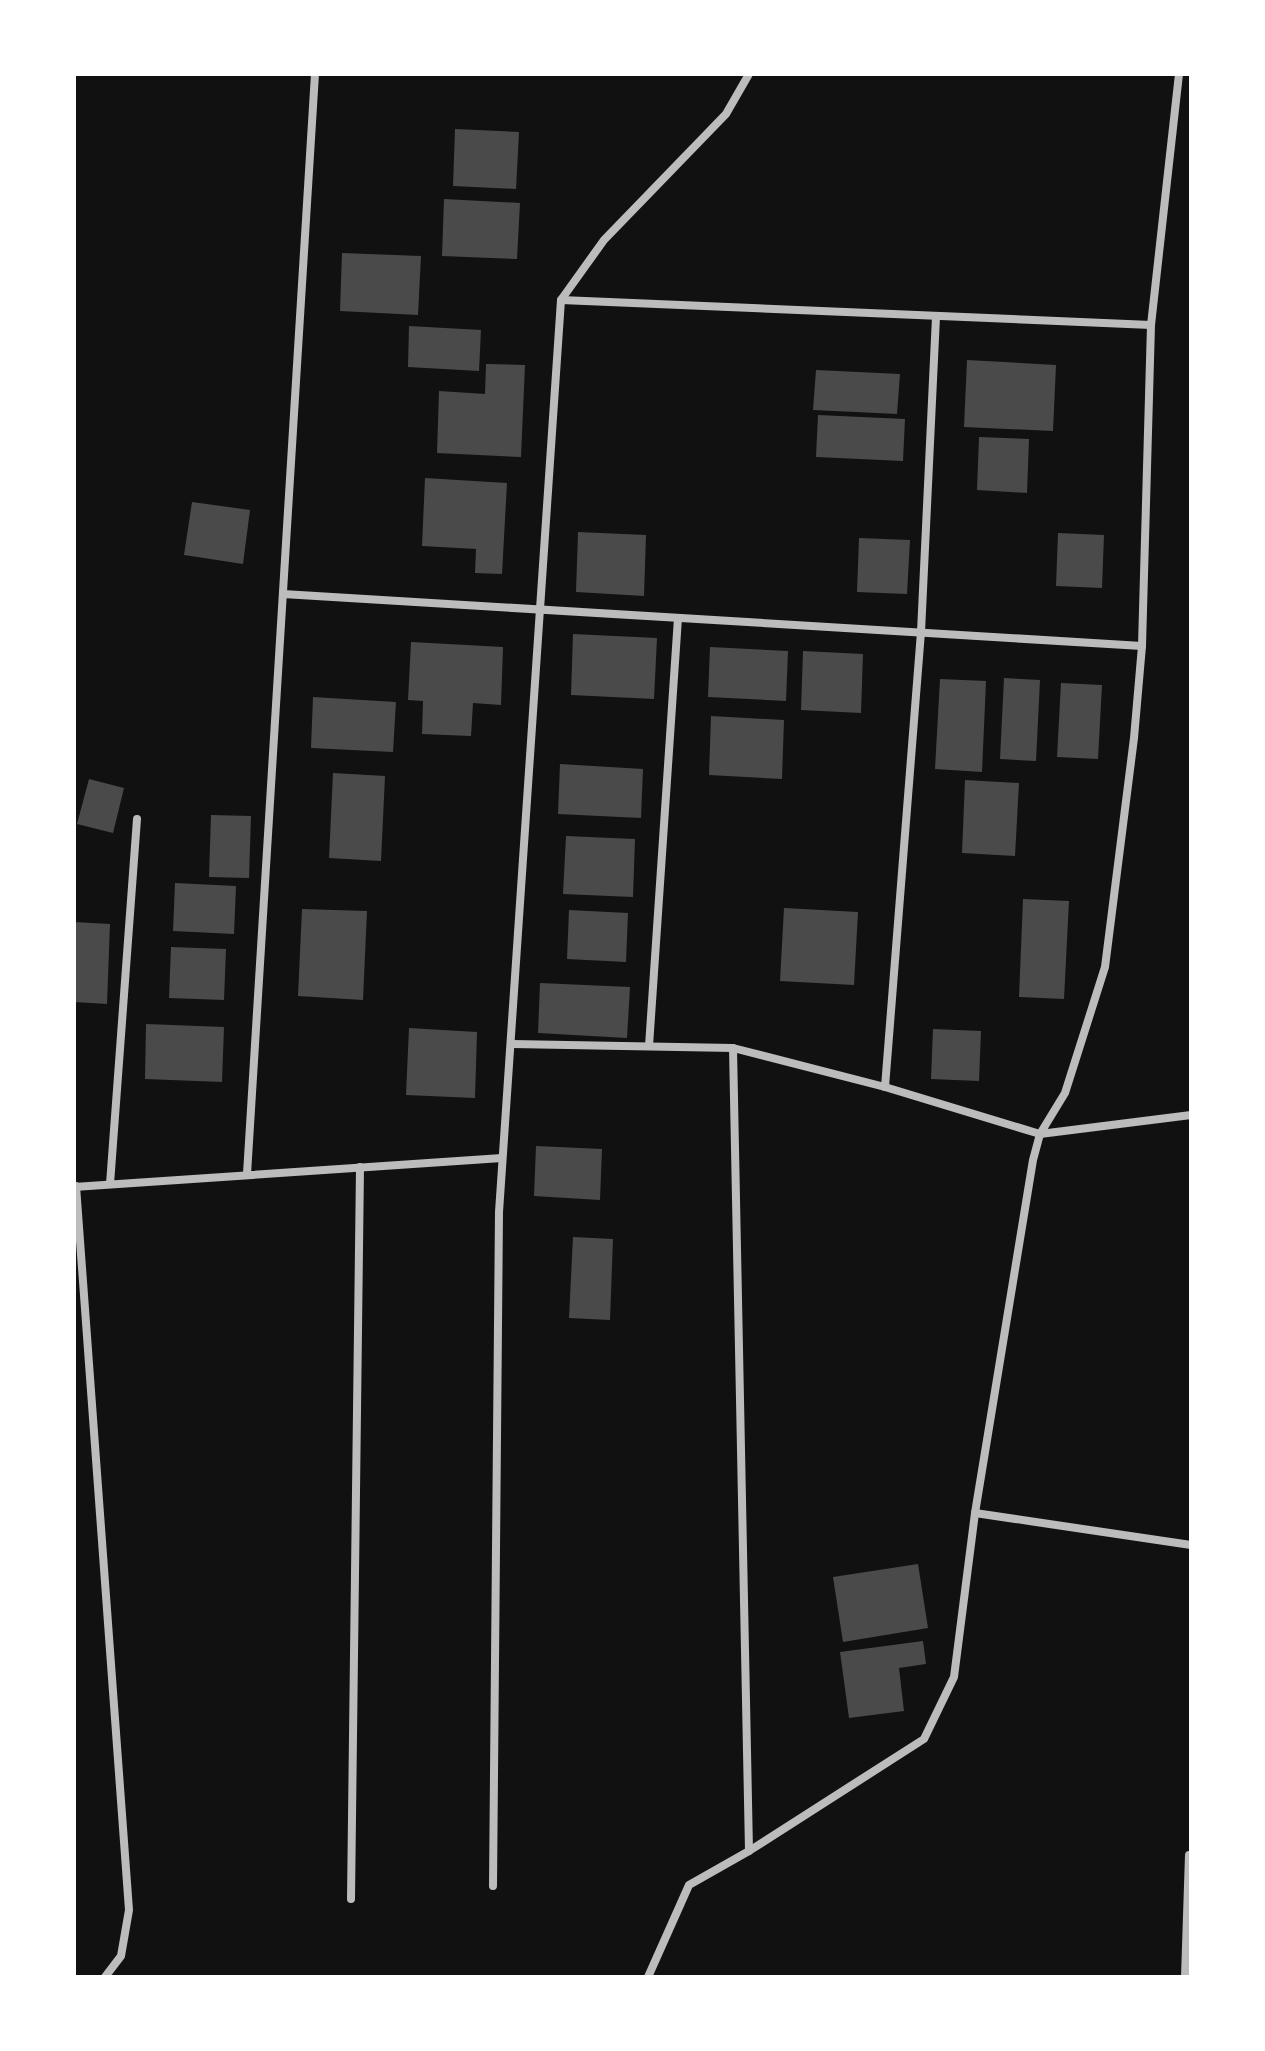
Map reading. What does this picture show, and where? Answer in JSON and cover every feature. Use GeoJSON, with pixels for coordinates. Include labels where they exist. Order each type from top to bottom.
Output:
{"type":"FeatureCollection","features":[{"type":"Feature","properties":{"kind":"street"},"geometry":{"type":"LineString","coordinates":[[247,1174],[315,74]]}},
{"type":"Feature","properties":{"kind":"street"},"geometry":{"type":"LineString","coordinates":[[493,1886],[499,1212],[561,300],[604,240],[726,114],[749,74]]}},
{"type":"Feature","properties":{"kind":"street"},"geometry":{"type":"LineString","coordinates":[[648,1977],[689,1885],[749,1851],[924,1739],[954,1677],[975,1513],[1033,1160],[1040,1134],[1065,1093],[1105,967],[1134,738],[1142,646],[1151,325],[1179,74]]}},
{"type":"Feature","properties":{"kind":"street"},"geometry":{"type":"LineString","coordinates":[[561,300],[1151,325]]}},
{"type":"Feature","properties":{"kind":"street"},"geometry":{"type":"LineString","coordinates":[[885,1087],[921,632],[936,317]]}},
{"type":"Feature","properties":{"kind":"street"},"geometry":{"type":"LineString","coordinates":[[283,594],[1142,646]]}},
{"type":"Feature","properties":{"kind":"street"},"geometry":{"type":"LineString","coordinates":[[649,1046],[678,618]]}},
{"type":"Feature","properties":{"kind":"street"},"geometry":{"type":"LineString","coordinates":[[110,1184],[137,819]]}},
{"type":"Feature","properties":{"kind":"street"},"geometry":{"type":"LineString","coordinates":[[512,1044],[733,1048],[885,1087],[1040,1134],[1191,1115]]}},
{"type":"Feature","properties":{"kind":"street"},"geometry":{"type":"LineString","coordinates":[[733,1048],[749,1851]]}},
{"type":"Feature","properties":{"kind":"street"},"geometry":{"type":"LineString","coordinates":[[105,1977],[121,1956],[129,1910],[75,1186],[502,1158]]}},
{"type":"Feature","properties":{"kind":"street"},"geometry":{"type":"LineString","coordinates":[[351,1899],[360,1167]]}},
{"type":"Feature","properties":{"kind":"street"},"geometry":{"type":"LineString","coordinates":[[975,1513],[1191,1545]]}},
{"type":"Feature","properties":{"kind":"street"},"geometry":{"type":"LineString","coordinates":[[1185,1977],[1189,1855]]}},
{"type":"Feature","properties":{"kind":"building"},"geometry":{"type":"Polygon","coordinates":[[[455,129],[519,132],[516,189],[453,186],[455,129]]]}},
{"type":"Feature","properties":{"kind":"building"},"geometry":{"type":"Polygon","coordinates":[[[444,199],[520,203],[517,259],[442,256],[444,199]]]}},
{"type":"Feature","properties":{"kind":"building"},"geometry":{"type":"Polygon","coordinates":[[[342,253],[421,256],[418,315],[340,311],[342,253]]]}},
{"type":"Feature","properties":{"kind":"building"},"geometry":{"type":"Polygon","coordinates":[[[409,326],[481,330],[479,371],[408,367],[409,326]]]}},
{"type":"Feature","properties":{"kind":"building"},"geometry":{"type":"Polygon","coordinates":[[[967,360],[1056,365],[1053,431],[964,427],[967,360]]]}},
{"type":"Feature","properties":{"kind":"building"},"geometry":{"type":"Polygon","coordinates":[[[486,364],[525,365],[521,457],[437,453],[439,391],[485,394],[486,364]]]}},
{"type":"Feature","properties":{"kind":"building"},"geometry":{"type":"Polygon","coordinates":[[[816,370],[900,374],[897,414],[813,410],[816,370]]]}},
{"type":"Feature","properties":{"kind":"building"},"geometry":{"type":"Polygon","coordinates":[[[818,415],[905,419],[903,461],[816,457],[818,415]]]}},
{"type":"Feature","properties":{"kind":"building"},"geometry":{"type":"Polygon","coordinates":[[[979,437],[1029,439],[1027,493],[977,490],[979,437]]]}},
{"type":"Feature","properties":{"kind":"building"},"geometry":{"type":"Polygon","coordinates":[[[425,478],[507,483],[502,574],[475,573],[476,549],[422,546],[425,478]]]}},
{"type":"Feature","properties":{"kind":"building"},"geometry":{"type":"Polygon","coordinates":[[[192,502],[250,510],[243,564],[184,555],[192,502]]]}},
{"type":"Feature","properties":{"kind":"building"},"geometry":{"type":"Polygon","coordinates":[[[578,532],[646,535],[644,596],[576,592],[578,532]]]}},
{"type":"Feature","properties":{"kind":"building"},"geometry":{"type":"Polygon","coordinates":[[[1058,533],[1104,535],[1102,588],[1056,586],[1058,533]]]}},
{"type":"Feature","properties":{"kind":"building"},"geometry":{"type":"Polygon","coordinates":[[[859,538],[910,540],[907,594],[857,592],[859,538]]]}},
{"type":"Feature","properties":{"kind":"building"},"geometry":{"type":"Polygon","coordinates":[[[573,634],[657,638],[654,699],[571,695],[573,634]]]}},
{"type":"Feature","properties":{"kind":"building"},"geometry":{"type":"Polygon","coordinates":[[[411,642],[503,647],[501,705],[473,703],[471,736],[422,734],[423,701],[408,700],[411,642]]]}},
{"type":"Feature","properties":{"kind":"building"},"geometry":{"type":"Polygon","coordinates":[[[710,647],[788,651],[786,701],[708,697],[710,647]]]}},
{"type":"Feature","properties":{"kind":"building"},"geometry":{"type":"Polygon","coordinates":[[[803,651],[863,654],[861,713],[801,710],[803,651]]]}},
{"type":"Feature","properties":{"kind":"building"},"geometry":{"type":"Polygon","coordinates":[[[1004,678],[1040,680],[1036,761],[1000,759],[1004,678]]]}},
{"type":"Feature","properties":{"kind":"building"},"geometry":{"type":"Polygon","coordinates":[[[940,679],[986,681],[982,772],[935,769],[940,679]]]}},
{"type":"Feature","properties":{"kind":"building"},"geometry":{"type":"Polygon","coordinates":[[[1061,683],[1102,685],[1098,759],[1057,757],[1061,683]]]}},
{"type":"Feature","properties":{"kind":"building"},"geometry":{"type":"Polygon","coordinates":[[[313,697],[396,702],[393,752],[311,748],[313,697]]]}},
{"type":"Feature","properties":{"kind":"building"},"geometry":{"type":"Polygon","coordinates":[[[711,716],[784,720],[782,779],[709,775],[711,716]]]}},
{"type":"Feature","properties":{"kind":"building"},"geometry":{"type":"Polygon","coordinates":[[[560,764],[643,769],[641,818],[558,814],[560,764]]]}},
{"type":"Feature","properties":{"kind":"building"},"geometry":{"type":"Polygon","coordinates":[[[333,773],[385,776],[381,861],[329,858],[333,773]]]}},
{"type":"Feature","properties":{"kind":"building"},"geometry":{"type":"Polygon","coordinates":[[[89,779],[124,788],[113,833],[77,824],[89,779]]]}},
{"type":"Feature","properties":{"kind":"building"},"geometry":{"type":"Polygon","coordinates":[[[965,780],[1019,783],[1015,856],[962,853],[965,780]]]}},
{"type":"Feature","properties":{"kind":"building"},"geometry":{"type":"Polygon","coordinates":[[[211,815],[251,816],[249,878],[209,877],[211,815]]]}},
{"type":"Feature","properties":{"kind":"building"},"geometry":{"type":"Polygon","coordinates":[[[566,836],[635,839],[633,897],[563,894],[566,836]]]}},
{"type":"Feature","properties":{"kind":"building"},"geometry":{"type":"Polygon","coordinates":[[[175,883],[236,886],[234,934],[173,931],[175,883]]]}},
{"type":"Feature","properties":{"kind":"building"},"geometry":{"type":"Polygon","coordinates":[[[1023,899],[1069,901],[1064,999],[1019,997],[1023,899]]]}},
{"type":"Feature","properties":{"kind":"building"},"geometry":{"type":"Polygon","coordinates":[[[784,908],[858,912],[854,985],[780,981],[784,908]]]}},
{"type":"Feature","properties":{"kind":"building"},"geometry":{"type":"Polygon","coordinates":[[[302,909],[367,911],[363,1000],[298,996],[302,909]]]}},
{"type":"Feature","properties":{"kind":"building"},"geometry":{"type":"Polygon","coordinates":[[[569,910],[628,913],[626,962],[567,959],[569,910]]]}},
{"type":"Feature","properties":{"kind":"building"},"geometry":{"type":"Polygon","coordinates":[[[74,922],[110,924],[107,1004],[74,1002],[74,922]]]}},
{"type":"Feature","properties":{"kind":"building"},"geometry":{"type":"Polygon","coordinates":[[[171,947],[226,949],[224,1000],[169,998],[171,947]]]}},
{"type":"Feature","properties":{"kind":"building"},"geometry":{"type":"Polygon","coordinates":[[[540,983],[630,987],[627,1038],[538,1033],[540,983]]]}},
{"type":"Feature","properties":{"kind":"building"},"geometry":{"type":"Polygon","coordinates":[[[146,1024],[224,1027],[222,1082],[145,1079],[146,1024]]]}},
{"type":"Feature","properties":{"kind":"building"},"geometry":{"type":"Polygon","coordinates":[[[409,1028],[477,1032],[475,1098],[406,1095],[409,1028]]]}},
{"type":"Feature","properties":{"kind":"building"},"geometry":{"type":"Polygon","coordinates":[[[933,1029],[981,1031],[979,1081],[931,1079],[933,1029]]]}},
{"type":"Feature","properties":{"kind":"building"},"geometry":{"type":"Polygon","coordinates":[[[536,1146],[602,1149],[600,1200],[534,1196],[536,1146]]]}},
{"type":"Feature","properties":{"kind":"building"},"geometry":{"type":"Polygon","coordinates":[[[573,1237],[613,1239],[610,1320],[569,1318],[573,1237]]]}},
{"type":"Feature","properties":{"kind":"building"},"geometry":{"type":"Polygon","coordinates":[[[918,1564],[928,1628],[843,1642],[833,1577],[918,1564]]]}},
{"type":"Feature","properties":{"kind":"building"},"geometry":{"type":"Polygon","coordinates":[[[923,1641],[926,1664],[899,1668],[904,1711],[849,1718],[840,1652],[923,1641]]]}}]}
